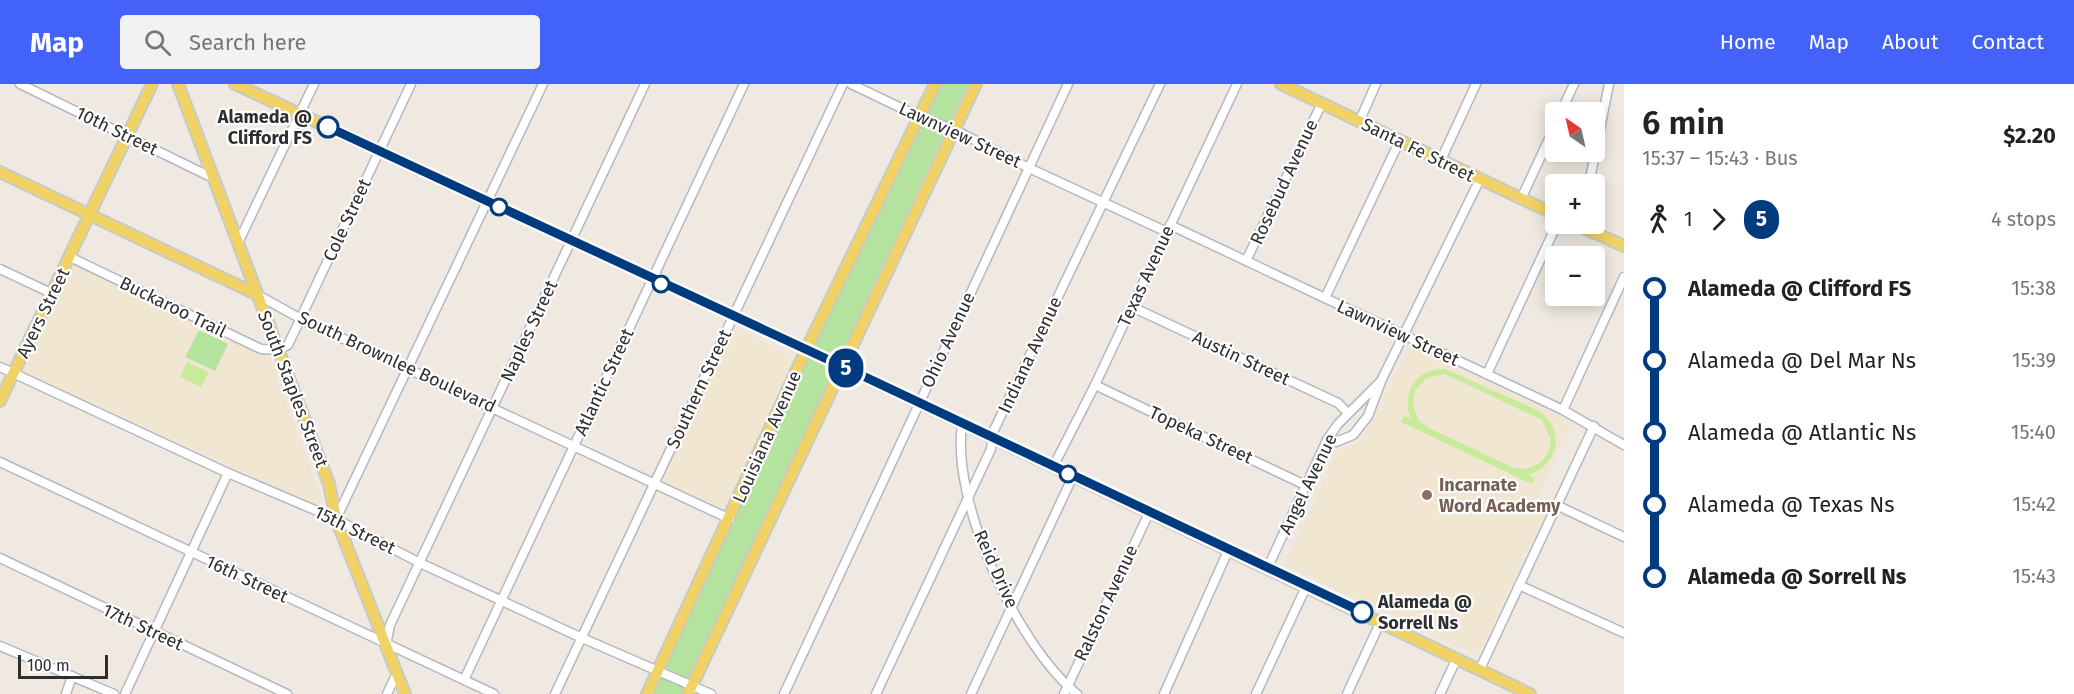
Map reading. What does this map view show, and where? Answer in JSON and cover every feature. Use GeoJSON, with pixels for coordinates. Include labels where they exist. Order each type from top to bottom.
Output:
{"type":"FeatureCollection","features":[{"type":"Feature","properties":{"kind":"main road","name":"Ayers Street"},"geometry":{"type":"LineString","coordinates":[[0,401],[152,84]]}},
{"type":"Feature","properties":{"kind":"main road","name":"South Staples Street"},"geometry":{"type":"LineString","coordinates":[[178,84],[329,484],[336,519],[405,694]]}},
{"type":"Feature","properties":{"kind":"main road"},"geometry":{"type":"LineString","coordinates":[[234,84],[844,367],[917,404],[1381,621],[1529,694]]}},
{"type":"Feature","properties":{"kind":"main road","name":"Louisiana Avenue"},"geometry":{"type":"LineString","coordinates":[[646,694],[730,519],[806,351],[935,84]]}},
{"type":"Feature","properties":{"kind":"main road","name":"Louisiana Avenue"},"geometry":{"type":"LineString","coordinates":[[690,690],[976,84]]}},
{"type":"Feature","properties":{"kind":"main road","name":"Santa Fe Street"},"geometry":{"type":"LineString","coordinates":[[1281,84],[1398,142],[1545,210]]}},
{"type":"Feature","properties":{"kind":"main road","name":"South Brownlee Boulevard"},"geometry":{"type":"LineString","coordinates":[[0,172],[258,295]]}},
{"type":"Feature","properties":{"kind":"main road"},"geometry":{"type":"LineString","coordinates":[[1599,234],[1624,246]]}},
{"type":"Feature","properties":{"kind":"street","name":"10th Street"},"geometry":{"type":"LineString","coordinates":[[20,84],[213,178]]}},
{"type":"Feature","properties":{"kind":"street"},"geometry":{"type":"LineString","coordinates":[[238,243],[314,84]]}},
{"type":"Feature","properties":{"kind":"street","name":"Cole Street"},"geometry":{"type":"LineString","coordinates":[[278,350],[288,345],[301,319],[411,84]]}},
{"type":"Feature","properties":{"kind":"street"},"geometry":{"type":"LineString","coordinates":[[336,519],[489,203],[543,84]]}},
{"type":"Feature","properties":{"kind":"street","name":"Naples Street"},"geometry":{"type":"LineString","coordinates":[[386,645],[390,625],[645,84]]}},
{"type":"Feature","properties":{"kind":"street","name":"Atlantic Street"},"geometry":{"type":"LineString","coordinates":[[464,680],[744,84]]}},
{"type":"Feature","properties":{"kind":"street","name":"Southern Street"},"geometry":{"type":"LineString","coordinates":[[555,694],[843,84]]}},
{"type":"Feature","properties":{"kind":"street","name":"Lawnview Street"},"geometry":{"type":"LineString","coordinates":[[851,84],[920,117],[955,130],[1103,202],[1246,261],[1403,337],[1563,410],[1623,442]]}},
{"type":"Feature","properties":{"kind":"street","name":"Ohio Avenue"},"geometry":{"type":"LineString","coordinates":[[784,694],[917,404],[1068,84]]}},
{"type":"Feature","properties":{"kind":"street","name":"Indiana Avenue"},"geometry":{"type":"LineString","coordinates":[[876,694],[992,449],[994,430],[1161,84]]}},
{"type":"Feature","properties":{"kind":"street","name":"Texas Avenue"},"geometry":{"type":"LineString","coordinates":[[1053,467],[1132,308],[1237,84]]}},
{"type":"Feature","properties":{"kind":"street"},"geometry":{"type":"LineString","coordinates":[[1359,122],[1376,84]]}},
{"type":"Feature","properties":{"kind":"street"},"geometry":{"type":"LineString","coordinates":[[1440,162],[1476,84]]}},
{"type":"Feature","properties":{"kind":"street"},"geometry":{"type":"LineString","coordinates":[[1566,102],[1574,84]]}},
{"type":"Feature","properties":{"kind":"street"},"geometry":{"type":"LineString","coordinates":[[1591,174],[1609,84]]}},
{"type":"Feature","properties":{"kind":"street","name":"Rosebud Avenue"},"geometry":{"type":"LineString","coordinates":[[1246,261],[1322,103]]}},
{"type":"Feature","properties":{"kind":"street"},"geometry":{"type":"LineString","coordinates":[[1325,298],[1398,142]]}},
{"type":"Feature","properties":{"kind":"street"},"geometry":{"type":"LineString","coordinates":[[1521,199],[1545,148]]}},
{"type":"Feature","properties":{"kind":"street"},"geometry":{"type":"LineString","coordinates":[[1327,441],[1343,440],[1359,429],[1377,397],[1382,379],[1480,179]]}},
{"type":"Feature","properties":{"kind":"street"},"geometry":{"type":"LineString","coordinates":[[1486,374],[1552,234]]}},
{"type":"Feature","properties":{"kind":"street","name":"Buckaroo Trail"},"geometry":{"type":"LineString","coordinates":[[70,257],[261,349],[278,350]]}},
{"type":"Feature","properties":{"kind":"street"},"geometry":{"type":"LineString","coordinates":[[0,268],[53,294]]}},
{"type":"Feature","properties":{"kind":"street"},"geometry":{"type":"LineString","coordinates":[[1563,410],[1624,277]]}},
{"type":"Feature","properties":{"kind":"street","name":"South Brownlee Boulevard"},"geometry":{"type":"LineString","coordinates":[[258,295],[301,319],[730,519]]}},
{"type":"Feature","properties":{"kind":"street","name":"Austin Street"},"geometry":{"type":"LineString","coordinates":[[1132,308],[1338,402],[1348,413]]}},
{"type":"Feature","properties":{"kind":"street","name":"15th Street"},"geometry":{"type":"LineString","coordinates":[[0,367],[228,473],[336,519],[420,563],[657,672],[690,690],[711,694]]}},
{"type":"Feature","properties":{"kind":"street","name":"Angel Avenue"},"geometry":{"type":"LineString","coordinates":[[1267,569],[1327,441],[1348,413],[1382,379]]}},
{"type":"Feature","properties":{"kind":"street","name":"Topeka Street"},"geometry":{"type":"LineString","coordinates":[[1095,385],[1306,486]]}},
{"type":"Feature","properties":{"kind":"street","name":"Reid Drive"},"geometry":{"type":"LineString","coordinates":[[962,425],[959,444],[968,498],[996,578],[1011,607],[1066,690],[1077,694]]}},
{"type":"Feature","properties":{"kind":"street"},"geometry":{"type":"LineString","coordinates":[[1480,669],[1594,426]]}},
{"type":"Feature","properties":{"kind":"street","name":"16th Street"},"geometry":{"type":"LineString","coordinates":[[0,462],[494,694]]}},
{"type":"Feature","properties":{"kind":"street"},"geometry":{"type":"LineString","coordinates":[[125,694],[228,473]]}},
{"type":"Feature","properties":{"kind":"street"},"geometry":{"type":"LineString","coordinates":[[971,694],[1072,476]]}},
{"type":"Feature","properties":{"kind":"street"},"geometry":{"type":"LineString","coordinates":[[1556,505],[1624,537]]}},
{"type":"Feature","properties":{"kind":"street","name":"Ralston Avenue"},"geometry":{"type":"LineString","coordinates":[[1066,690],[1149,513]]}},
{"type":"Feature","properties":{"kind":"street"},"geometry":{"type":"LineString","coordinates":[[1164,694],[1228,551]]}},
{"type":"Feature","properties":{"kind":"street","name":"17th Street"},"geometry":{"type":"LineString","coordinates":[[0,558],[287,694]]}},
{"type":"Feature","properties":{"kind":"street"},"geometry":{"type":"LineString","coordinates":[[1519,585],[1624,633]]}},
{"type":"Feature","properties":{"kind":"street"},"geometry":{"type":"LineString","coordinates":[[1256,694],[1306,587]]}},
{"type":"Feature","properties":{"kind":"street"},"geometry":{"type":"LineString","coordinates":[[1347,694],[1381,621]]}},
{"type":"Feature","properties":{"kind":"street"},"geometry":{"type":"LineString","coordinates":[[0,646],[114,694]]}},
{"type":"Feature","properties":{"kind":"street"},"geometry":{"type":"LineString","coordinates":[[1440,694],[1457,658]]}},
{"type":"Feature","properties":{"kind":"street"},"geometry":{"type":"LineString","coordinates":[[387,694],[397,673]]}},
{"type":"Feature","properties":{"kind":"street"},"geometry":{"type":"LineString","coordinates":[[66,694],[72,676]]}},
{"type":"Feature","properties":{"kind":"shaded area"},"geometry":{"type":"Polygon","coordinates":[[[73,264],[270,357],[326,510],[24,372],[22,369],[73,264]]]}},
{"type":"Feature","properties":{"kind":"shaded area"},"geometry":{"type":"Polygon","coordinates":[[[734,327],[795,358],[724,511],[661,482],[734,327]]]}},
{"type":"Feature","properties":{"kind":"shaded area","name":"Incarnate Word Academy"},"geometry":{"type":"Polygon","coordinates":[[[1410,346],[1573,421],[1534,502],[1548,509],[1477,655],[1285,565],[1337,451],[1361,441],[1410,346]]]}},
{"type":"Feature","properties":{"kind":"green space"},"geometry":{"type":"Polygon","coordinates":[[[937,84],[968,84],[681,694],[651,694],[937,84]]]}},
{"type":"Feature","properties":{"kind":"green space"},"geometry":{"type":"Polygon","coordinates":[[[199,330],[228,344],[215,371],[185,357],[199,330]]]}},
{"type":"Feature","properties":{"kind":"green space"},"geometry":{"type":"Polygon","coordinates":[[[187,362],[209,372],[201,387],[180,377],[187,362]]]}},
{"type":"Feature","properties":{"kind":"green space"},"geometry":{"type":"Polygon","coordinates":[[[1445,369],[1537,410],[1546,417],[1555,435],[1553,455],[1539,470],[1528,475],[1535,478],[1532,484],[1401,422],[1404,416],[1411,419],[1408,400],[1413,384],[1426,373],[1445,369]],[[1445,374],[1427,378],[1415,390],[1413,403],[1418,420],[1429,428],[1514,468],[1528,468],[1544,459],[1551,440],[1542,420],[1445,374]]]}},
{"type":"Feature","properties":{"kind":"bus line","name":"5"},"geometry":{"type":"LineString","coordinates":[[328,127],[844,367],[932,411],[1362,612]]}},
{"type":"Feature","properties":{"kind":"place","name":"Alameda @ Clifford FS"},"geometry":{"type":"Point","coordinates":[328,127]}},
{"type":"Feature","properties":{"kind":"place","name":"Incarnate Word Academy"},"geometry":{"type":"Point","coordinates":[1427,495]}},
{"type":"Feature","properties":{"kind":"place","name":"Alameda @ Sorrell Ns"},"geometry":{"type":"Point","coordinates":[1362,612]}}]}
